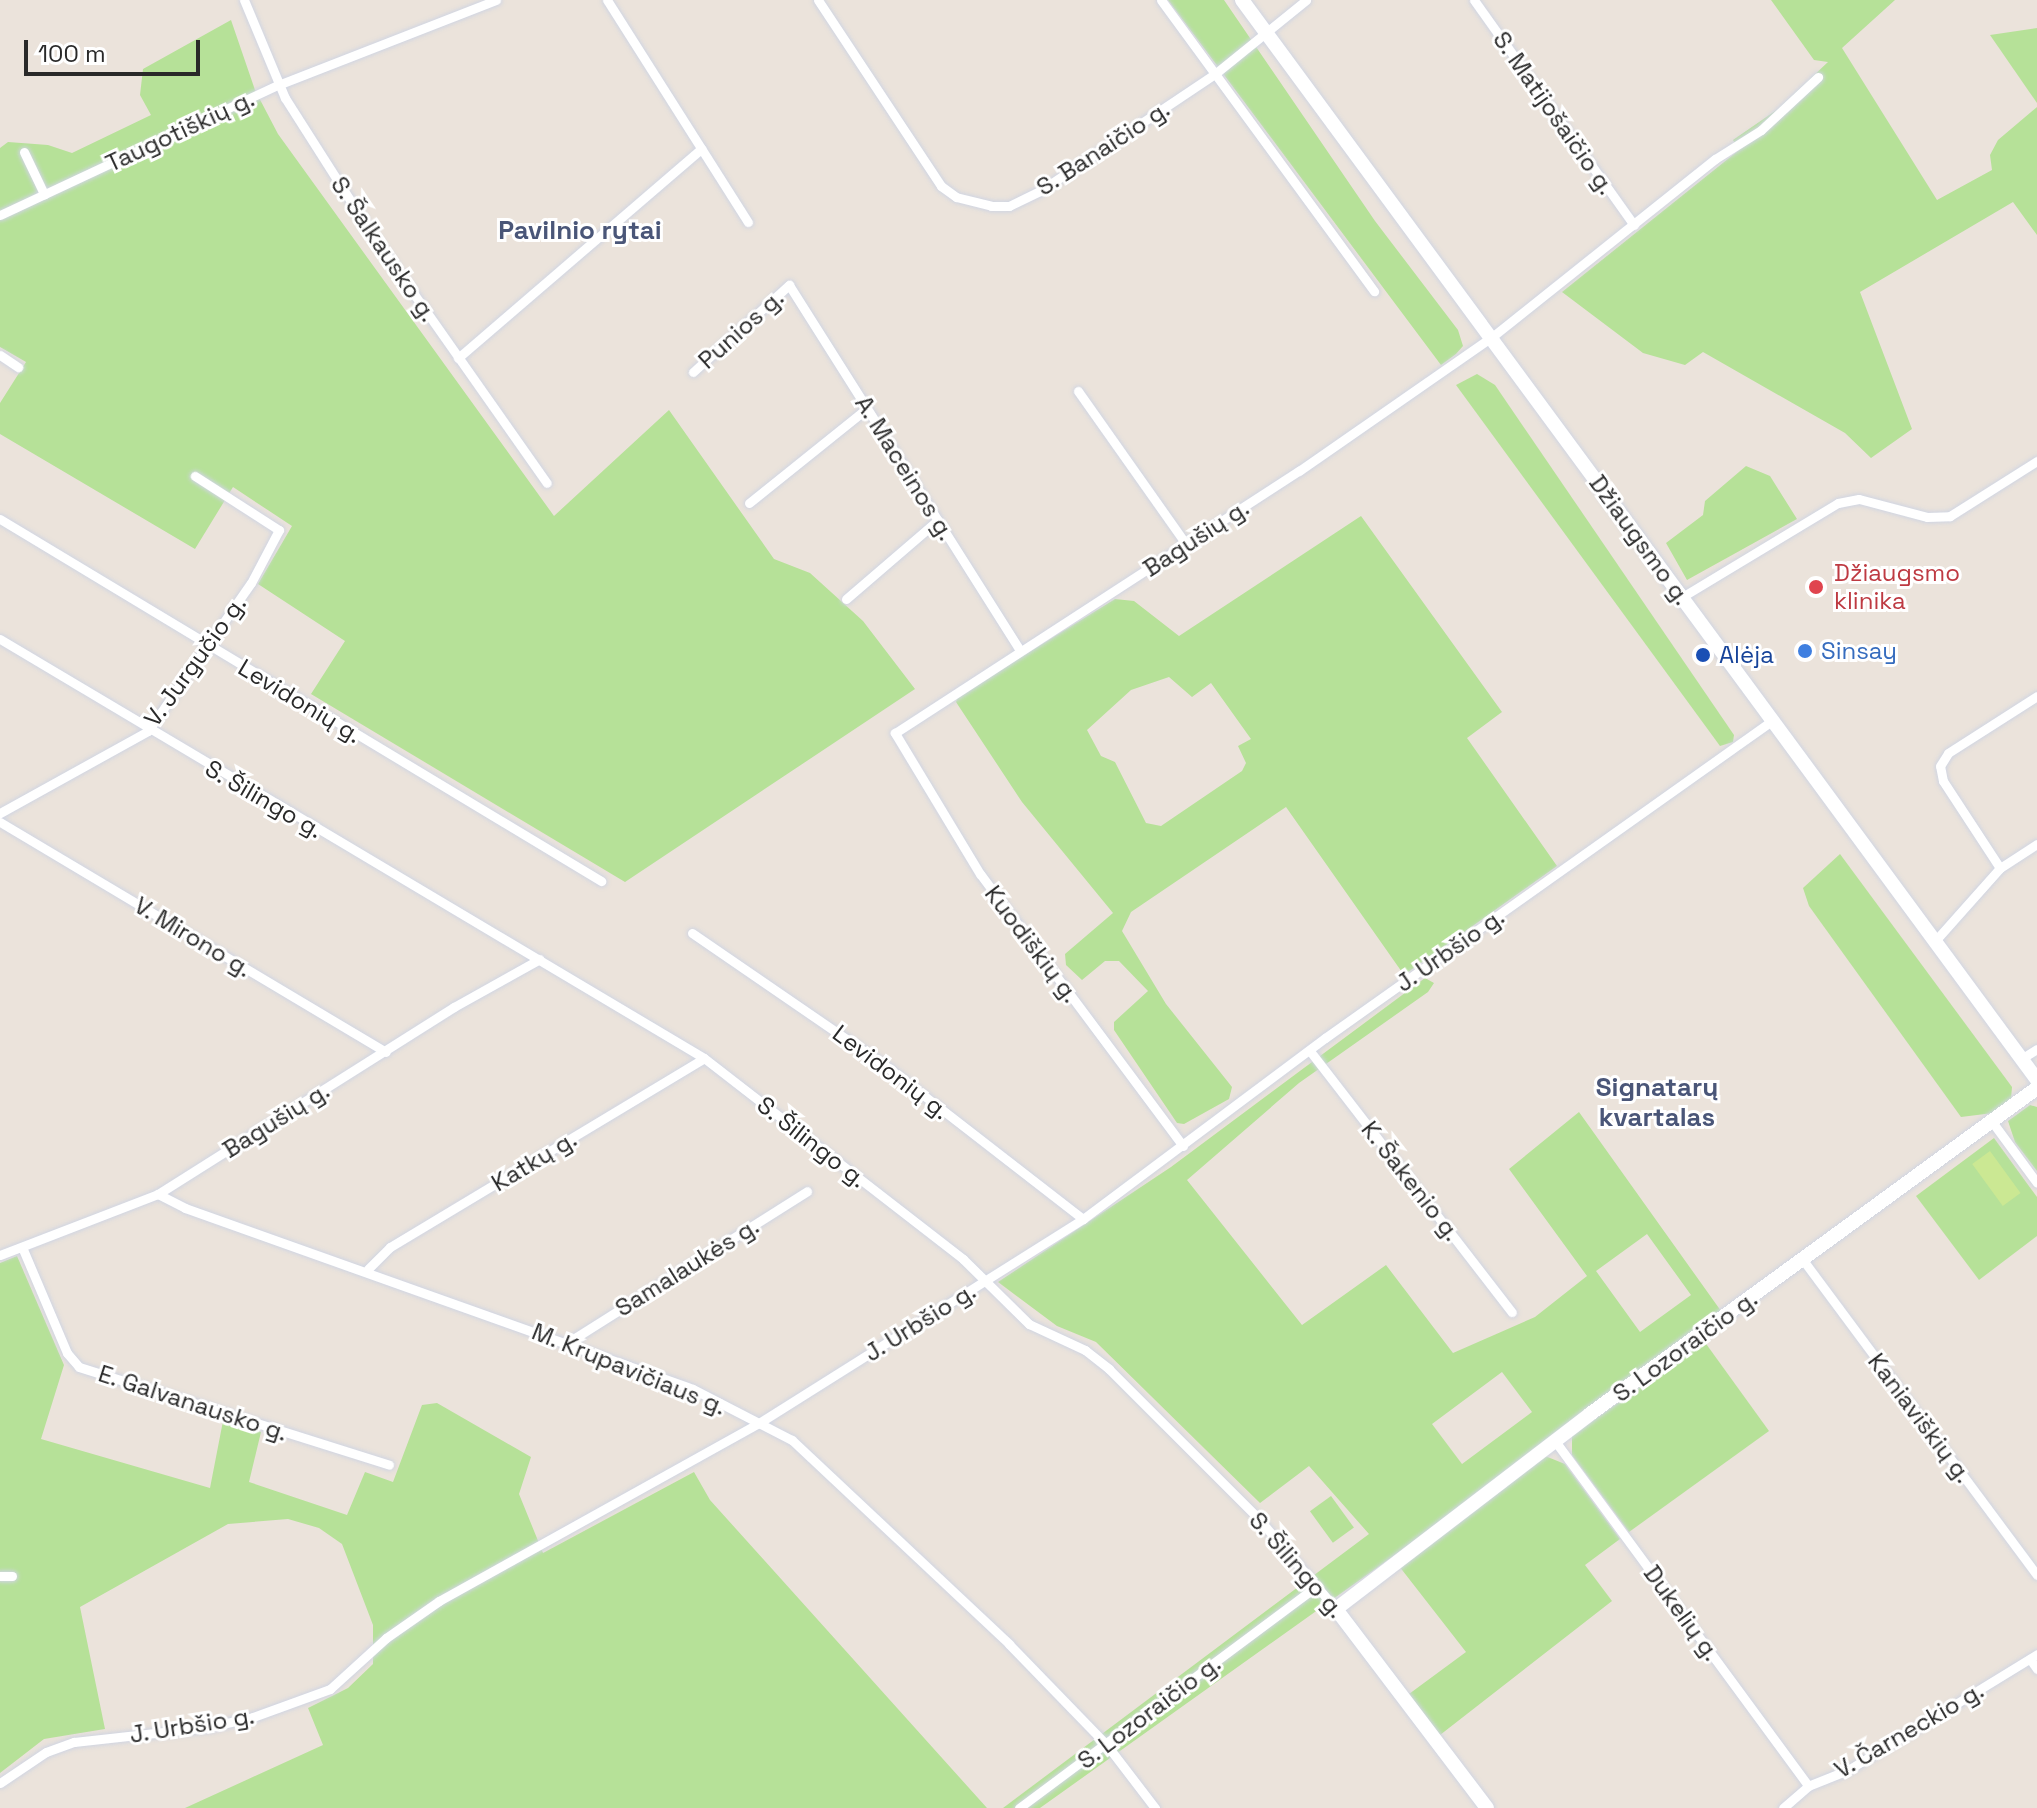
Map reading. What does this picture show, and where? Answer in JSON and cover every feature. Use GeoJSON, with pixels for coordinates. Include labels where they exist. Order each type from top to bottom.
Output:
{"type":"FeatureCollection","features":[{"type":"Feature","properties":{"kind":"street","name":"S. Šalkausko g."},"geometry":{"type":"LineString","coordinates":[[244,0],[278,85],[458,358],[547,483]]}},
{"type":"Feature","properties":{"kind":"street","name":"Taugotiškių g."},"geometry":{"type":"LineString","coordinates":[[0,215],[278,85],[496,0]]}},
{"type":"Feature","properties":{"kind":"street"},"geometry":{"type":"LineString","coordinates":[[607,0],[748,222]]}},
{"type":"Feature","properties":{"kind":"street","name":"S. Banaičio g."},"geometry":{"type":"LineString","coordinates":[[818,0],[941,186],[968,202],[1009,206],[1040,191],[1216,73],[1264,29],[1306,0]]}},
{"type":"Feature","properties":{"kind":"street"},"geometry":{"type":"LineString","coordinates":[[1161,0],[1374,291]]}},
{"type":"Feature","properties":{"kind":"street","name":"Džiaugsmo g."},"geometry":{"type":"LineString","coordinates":[[1242,0],[2037,1080]]}},
{"type":"Feature","properties":{"kind":"street","name":"S. Matijošaičio g."},"geometry":{"type":"LineString","coordinates":[[1474,0],[1634,225]]}},
{"type":"Feature","properties":{"kind":"street","name":"Bagušių g."},"geometry":{"type":"LineString","coordinates":[[895,733],[1186,544],[1492,337],[1715,159],[1761,130],[1818,77]]}},
{"type":"Feature","properties":{"kind":"street"},"geometry":{"type":"LineString","coordinates":[[458,358],[701,149]]}},
{"type":"Feature","properties":{"kind":"street"},"geometry":{"type":"LineString","coordinates":[[24,152],[44,194]]}},
{"type":"Feature","properties":{"kind":"street","name":"Punios g."},"geometry":{"type":"LineString","coordinates":[[693,372],[789,285]]}},
{"type":"Feature","properties":{"kind":"street","name":"A. Maceinos g."},"geometry":{"type":"LineString","coordinates":[[789,285],[1020,650]]}},
{"type":"Feature","properties":{"kind":"street"},"geometry":{"type":"LineString","coordinates":[[0,355],[18,367]]}},
{"type":"Feature","properties":{"kind":"street"},"geometry":{"type":"LineString","coordinates":[[1078,391],[1186,544]]}},
{"type":"Feature","properties":{"kind":"street"},"geometry":{"type":"LineString","coordinates":[[749,503],[867,408]]}},
{"type":"Feature","properties":{"kind":"street"},"geometry":{"type":"LineString","coordinates":[[1682,597],[1838,503],[1859,499],[1927,517],[1950,516],[2037,461]]}},
{"type":"Feature","properties":{"kind":"street","name":"V. Jurgučio g."},"geometry":{"type":"LineString","coordinates":[[0,813],[148,731],[251,583],[279,530],[195,476]]}},
{"type":"Feature","properties":{"kind":"street","name":"Levidonių g."},"geometry":{"type":"LineString","coordinates":[[0,519],[601,881]]}},
{"type":"Feature","properties":{"kind":"street"},"geometry":{"type":"LineString","coordinates":[[846,599],[938,520]]}},
{"type":"Feature","properties":{"kind":"street","name":"S. Šilingo g."},"geometry":{"type":"LineString","coordinates":[[0,639],[148,731],[704,1058],[987,1280],[1029,1324],[1085,1350],[1109,1369],[1258,1518],[1336,1609],[1487,1808]]}},
{"type":"Feature","properties":{"kind":"street"},"geometry":{"type":"LineString","coordinates":[[2000,868],[1943,781],[1940,766],[1948,753],[2037,696]]}},
{"type":"Feature","properties":{"kind":"street","name":"J. Urbšio g."},"geometry":{"type":"LineString","coordinates":[[0,1783],[46,1752],[74,1742],[209,1727],[319,1696],[439,1601],[759,1423],[1083,1219],[1310,1051],[1773,720]]}},
{"type":"Feature","properties":{"kind":"street","name":"Kuodiškių g."},"geometry":{"type":"LineString","coordinates":[[895,733],[980,874],[1183,1146]]}},
{"type":"Feature","properties":{"kind":"street","name":"V. Mirono g."},"geometry":{"type":"LineString","coordinates":[[0,822],[386,1052]]}},
{"type":"Feature","properties":{"kind":"street"},"geometry":{"type":"LineString","coordinates":[[1935,941],[2000,868],[2037,844]]}},
{"type":"Feature","properties":{"kind":"street","name":"Levidonių g."},"geometry":{"type":"LineString","coordinates":[[692,933],[891,1070],[1083,1219]]}},
{"type":"Feature","properties":{"kind":"street","name":"Bagušių g."},"geometry":{"type":"LineString","coordinates":[[0,1255],[158,1194],[454,1007],[540,959]]}},
{"type":"Feature","properties":{"kind":"street"},"geometry":{"type":"LineString","coordinates":[[2021,1059],[2037,1049]]}},
{"type":"Feature","properties":{"kind":"street","name":"K. Šakenio g."},"geometry":{"type":"LineString","coordinates":[[1310,1051],[1512,1312]]}},
{"type":"Feature","properties":{"kind":"street","name":"Katkų g."},"geometry":{"type":"LineString","coordinates":[[368,1269],[390,1247],[704,1058]]}},
{"type":"Feature","properties":{"kind":"street","name":"S. Lozoraičio g."},"geometry":{"type":"LineString","coordinates":[[1336,1609],[1555,1441],[2037,1088]]}},
{"type":"Feature","properties":{"kind":"street"},"geometry":{"type":"LineString","coordinates":[[1993,1123],[2037,1183]]}},
{"type":"Feature","properties":{"kind":"street","name":"Samalaukės g."},"geometry":{"type":"LineString","coordinates":[[567,1343],[807,1191]]}},
{"type":"Feature","properties":{"kind":"street","name":"M. Krupavičiaus g."},"geometry":{"type":"LineString","coordinates":[[158,1194],[185,1208],[368,1269],[693,1389],[792,1440],[883,1523],[1106,1744],[1155,1808]]}},
{"type":"Feature","properties":{"kind":"street","name":"E. Galvanausko g."},"geometry":{"type":"LineString","coordinates":[[22,1247],[67,1353],[79,1367],[389,1465]]}},
{"type":"Feature","properties":{"kind":"street","name":"Kaniaviškių g."},"geometry":{"type":"LineString","coordinates":[[1803,1260],[2037,1575]]}},
{"type":"Feature","properties":{"kind":"street","name":"Dukelių g."},"geometry":{"type":"LineString","coordinates":[[1555,1441],[1808,1786]]}},
{"type":"Feature","properties":{"kind":"street"},"geometry":{"type":"LineString","coordinates":[[0,1576],[12,1576]]}},
{"type":"Feature","properties":{"kind":"street","name":"S. Lozoraičio g."},"geometry":{"type":"LineString","coordinates":[[1019,1808],[1317,1586]]}},
{"type":"Feature","properties":{"kind":"street"},"geometry":{"type":"LineString","coordinates":[[2033,1657],[2037,1669]]}},
{"type":"Feature","properties":{"kind":"street","name":"V. Čarneckio g."},"geometry":{"type":"LineString","coordinates":[[1783,1808],[1808,1786],[1848,1770],[2033,1657]]}},
{"type":"Feature","properties":{"kind":"green space"},"geometry":{"type":"Polygon","coordinates":[[[1168,0],[1224,0],[1375,221],[1458,330],[1463,346],[1456,354],[1441,365],[1168,0]]]}},
{"type":"Feature","properties":{"kind":"green space"},"geometry":{"type":"Polygon","coordinates":[[[1771,0],[1895,0],[1842,48],[1937,200],[1992,170],[1990,155],[1998,140],[2037,107],[2037,235],[2013,202],[1860,292],[1912,429],[1871,458],[1845,433],[1703,352],[1685,365],[1643,353],[1562,292],[1739,150],[1733,140],[1778,109],[1828,62],[1814,60],[1771,0]]]}},
{"type":"Feature","properties":{"kind":"green space"},"geometry":{"type":"Polygon","coordinates":[[[231,20],[255,90],[278,134],[554,516],[669,410],[774,559],[810,573],[863,621],[915,689],[625,882],[311,694],[345,641],[258,584],[292,526],[233,487],[195,549],[0,434],[0,403],[26,362],[0,347],[0,148],[8,142],[48,145],[72,153],[151,115],[140,95],[143,69],[231,20]]]}},
{"type":"Feature","properties":{"kind":"green space"},"geometry":{"type":"Polygon","coordinates":[[[2037,28],[2037,103],[1990,35],[2037,28]]]}},
{"type":"Feature","properties":{"kind":"green space"},"geometry":{"type":"Polygon","coordinates":[[[1477,374],[1495,385],[1734,735],[1733,742],[1720,746],[1456,385],[1477,374]]]}},
{"type":"Feature","properties":{"kind":"green space"},"geometry":{"type":"Polygon","coordinates":[[[1746,466],[1770,476],[1797,519],[1687,580],[1666,543],[1703,515],[1705,501],[1746,466]]]}},
{"type":"Feature","properties":{"kind":"green space"},"geometry":{"type":"Polygon","coordinates":[[[1361,516],[1502,712],[1467,738],[1557,866],[1404,975],[1286,807],[1131,912],[1122,931],[1166,1004],[1232,1087],[1229,1099],[1184,1124],[1177,1123],[1114,1030],[1114,1022],[1148,991],[1119,961],[1105,961],[1082,980],[1066,965],[1065,954],[1113,913],[1022,802],[956,702],[958,696],[1115,599],[1134,601],[1179,636],[1361,516]],[[1169,677],[1131,690],[1087,730],[1101,756],[1115,762],[1146,823],[1161,826],[1242,771],[1246,763],[1238,746],[1251,739],[1211,683],[1192,697],[1169,677]]]}},
{"type":"Feature","properties":{"kind":"green space"},"geometry":{"type":"Polygon","coordinates":[[[1840,854],[2012,1087],[2011,1099],[1993,1113],[1961,1117],[1809,906],[1803,888],[1840,854]]]}},
{"type":"Feature","properties":{"kind":"green space"},"geometry":{"type":"Polygon","coordinates":[[[1425,978],[1434,983],[1428,992],[1299,1083],[1187,1180],[1302,1325],[1386,1265],[1453,1353],[1535,1317],[1587,1276],[1509,1169],[1579,1112],[1721,1311],[1392,1557],[1040,1808],[1003,1808],[1369,1534],[1309,1466],[1260,1503],[1096,1342],[1057,1326],[998,1282],[1171,1167],[1425,978]],[[1647,1234],[1596,1271],[1640,1332],[1691,1295],[1647,1234]],[[1502,1372],[1432,1424],[1462,1464],[1532,1412],[1502,1372]]]}},
{"type":"Feature","properties":{"kind":"green space"},"geometry":{"type":"Polygon","coordinates":[[[2030,1105],[2037,1107],[2037,1171],[2015,1142],[2008,1121],[2030,1105]]]}},
{"type":"Feature","properties":{"kind":"green space"},"geometry":{"type":"Polygon","coordinates":[[[1994,1138],[2037,1197],[2037,1236],[1979,1280],[1916,1196],[1994,1138]]]}},
{"type":"Feature","properties":{"kind":"green space"},"geometry":{"type":"Polygon","coordinates":[[[1990,1151],[2021,1193],[2003,1206],[1972,1164],[1990,1151]]]}},
{"type":"Feature","properties":{"kind":"green space"},"geometry":{"type":"Polygon","coordinates":[[[17,1256],[64,1365],[41,1439],[210,1488],[223,1421],[261,1432],[249,1482],[347,1515],[365,1472],[393,1482],[422,1405],[437,1403],[531,1457],[519,1494],[543,1553],[694,1472],[710,1500],[987,1808],[185,1808],[323,1745],[308,1708],[348,1688],[373,1664],[373,1625],[342,1544],[319,1528],[288,1519],[228,1524],[80,1607],[105,1729],[44,1739],[0,1773],[0,1263],[17,1256]]]}},
{"type":"Feature","properties":{"kind":"green space"},"geometry":{"type":"Polygon","coordinates":[[[1704,1341],[1769,1431],[1629,1532],[1572,1455],[1572,1436],[1704,1341]]]}},
{"type":"Feature","properties":{"kind":"green space"},"geometry":{"type":"Polygon","coordinates":[[[1545,1456],[1565,1464],[1620,1539],[1585,1565],[1612,1601],[1440,1735],[1409,1694],[1466,1652],[1399,1566],[1545,1456]]]}},
{"type":"Feature","properties":{"kind":"green space"},"geometry":{"type":"Polygon","coordinates":[[[1331,1496],[1354,1528],[1333,1543],[1310,1511],[1331,1496]]]}},
{"type":"Feature","properties":{"kind":"place","name":"Džiaugsmo klinika"},"geometry":{"type":"Point","coordinates":[1816,587]}},
{"type":"Feature","properties":{"kind":"place","name":"Sinsay"},"geometry":{"type":"Point","coordinates":[1805,651]}},
{"type":"Feature","properties":{"kind":"place","name":"Alėja"},"geometry":{"type":"Point","coordinates":[1703,655]}},
{"type":"Feature","properties":{"kind":"district","name":"Pavilnio rytai"},"geometry":{"type":"Point","coordinates":[580,231]}},
{"type":"Feature","properties":{"kind":"district","name":"Signatarų kvartalas"},"geometry":{"type":"Point","coordinates":[1657,1103]}}]}
